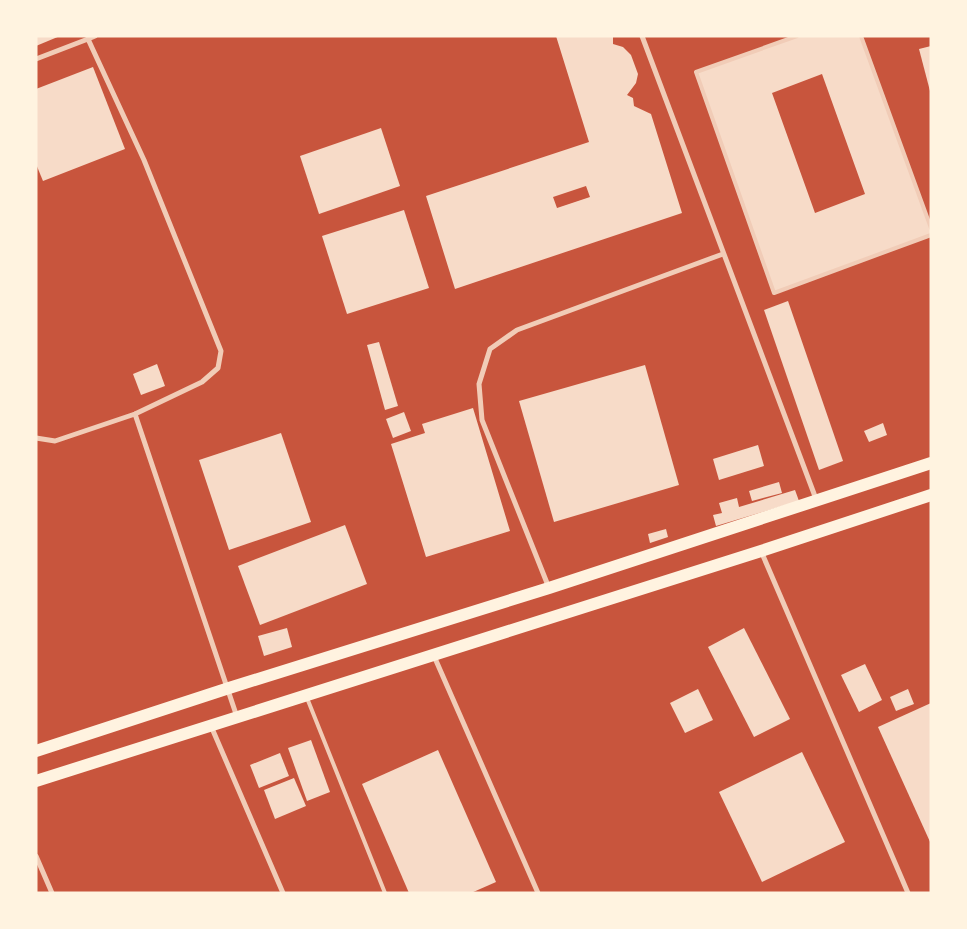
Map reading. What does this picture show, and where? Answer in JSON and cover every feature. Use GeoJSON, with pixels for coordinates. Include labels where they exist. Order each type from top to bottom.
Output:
{"type":"FeatureCollection","features":[{"type":"Feature","properties":{"kind":"main road"},"geometry":{"type":"LineString","coordinates":[[36,751],[228,688],[549,588],[931,463]]}},
{"type":"Feature","properties":{"kind":"main road"},"geometry":{"type":"LineString","coordinates":[[36,782],[761,552],[931,495]]}},
{"type":"Feature","properties":{"kind":"street"},"geometry":{"type":"LineString","coordinates":[[36,58],[95,36]]}},
{"type":"Feature","properties":{"kind":"street"},"geometry":{"type":"LineString","coordinates":[[642,36],[816,500]]}},
{"type":"Feature","properties":{"kind":"street"},"geometry":{"type":"LineString","coordinates":[[36,438],[55,441],[135,414],[202,382],[218,368],[221,350],[144,160],[88,39]]}},
{"type":"Feature","properties":{"kind":"street"},"geometry":{"type":"LineString","coordinates":[[549,588],[482,420],[479,384],[490,349],[517,330],[723,254]]}},
{"type":"Feature","properties":{"kind":"street"},"geometry":{"type":"LineString","coordinates":[[135,414],[237,718]]}},
{"type":"Feature","properties":{"kind":"street"},"geometry":{"type":"LineString","coordinates":[[761,552],[908,893]]}},
{"type":"Feature","properties":{"kind":"street"},"geometry":{"type":"LineString","coordinates":[[434,656],[538,893]]}},
{"type":"Feature","properties":{"kind":"street"},"geometry":{"type":"LineString","coordinates":[[212,726],[282,893]]}},
{"type":"Feature","properties":{"kind":"street"},"geometry":{"type":"LineString","coordinates":[[36,856],[52,893]]}},
{"type":"Feature","properties":{"kind":"lane"},"geometry":{"type":"LineString","coordinates":[[797,36],[696,72],[774,293],[931,235]]}},
{"type":"Feature","properties":{"kind":"lane"},"geometry":{"type":"LineString","coordinates":[[861,36],[931,228]]}},
{"type":"Feature","properties":{"kind":"lane"},"geometry":{"type":"LineString","coordinates":[[306,696],[385,893]]}},
{"type":"Feature","properties":{"kind":"building"},"geometry":{"type":"Polygon","coordinates":[[[36,36],[60,36],[36,46],[36,36]]]}},
{"type":"Feature","properties":{"kind":"building"},"geometry":{"type":"Polygon","coordinates":[[[556,36],[613,36],[613,44],[623,47],[631,55],[638,74],[636,83],[627,95],[633,98],[634,106],[651,114],[682,213],[455,289],[426,196],[589,142],[556,36]],[[586,186],[553,197],[557,208],[590,197],[586,186]]]}},
{"type":"Feature","properties":{"kind":"building"},"geometry":{"type":"Polygon","coordinates":[[[797,36],[861,36],[931,228],[931,235],[774,293],[696,72],[797,36]],[[822,74],[772,93],[815,213],[865,194],[822,74]]]}},
{"type":"Feature","properties":{"kind":"building"},"geometry":{"type":"Polygon","coordinates":[[[931,46],[931,91],[930,91],[919,49],[931,46]]]}},
{"type":"Feature","properties":{"kind":"building"},"geometry":{"type":"Polygon","coordinates":[[[93,67],[125,149],[43,181],[36,164],[36,89],[93,67]]]}},
{"type":"Feature","properties":{"kind":"building"},"geometry":{"type":"Polygon","coordinates":[[[381,128],[400,186],[319,214],[300,156],[381,128]]]}},
{"type":"Feature","properties":{"kind":"building"},"geometry":{"type":"Polygon","coordinates":[[[404,210],[429,288],[347,314],[322,236],[404,210]]]}},
{"type":"Feature","properties":{"kind":"building"},"geometry":{"type":"Polygon","coordinates":[[[788,301],[843,461],[819,470],[764,310],[788,301]]]}},
{"type":"Feature","properties":{"kind":"building"},"geometry":{"type":"Polygon","coordinates":[[[379,342],[398,406],[385,410],[367,345],[379,342]]]}},
{"type":"Feature","properties":{"kind":"building"},"geometry":{"type":"Polygon","coordinates":[[[157,364],[165,386],[141,395],[133,374],[157,364]]]}},
{"type":"Feature","properties":{"kind":"building"},"geometry":{"type":"Polygon","coordinates":[[[645,365],[679,485],[554,522],[519,401],[645,365]]]}},
{"type":"Feature","properties":{"kind":"building"},"geometry":{"type":"Polygon","coordinates":[[[473,408],[510,531],[426,557],[391,444],[425,433],[422,424],[473,408]]]}},
{"type":"Feature","properties":{"kind":"building"},"geometry":{"type":"Polygon","coordinates":[[[404,412],[411,431],[393,438],[386,419],[404,412]]]}},
{"type":"Feature","properties":{"kind":"building"},"geometry":{"type":"Polygon","coordinates":[[[883,423],[887,435],[869,442],[864,431],[883,423]]]}},
{"type":"Feature","properties":{"kind":"building"},"geometry":{"type":"Polygon","coordinates":[[[281,433],[311,522],[229,550],[199,460],[281,433]]]}},
{"type":"Feature","properties":{"kind":"building"},"geometry":{"type":"Polygon","coordinates":[[[758,445],[764,466],[719,480],[713,459],[758,445]]]}},
{"type":"Feature","properties":{"kind":"building"},"geometry":{"type":"Polygon","coordinates":[[[779,482],[782,493],[752,501],[749,491],[779,482]]]}},
{"type":"Feature","properties":{"kind":"building"},"geometry":{"type":"Polygon","coordinates":[[[795,490],[799,501],[716,526],[713,515],[722,513],[719,503],[737,498],[739,507],[795,490]]]}},
{"type":"Feature","properties":{"kind":"building"},"geometry":{"type":"Polygon","coordinates":[[[345,525],[367,584],[260,625],[238,566],[345,525]]]}},
{"type":"Feature","properties":{"kind":"building"},"geometry":{"type":"Polygon","coordinates":[[[666,529],[668,537],[650,543],[648,534],[666,529]]]}},
{"type":"Feature","properties":{"kind":"building"},"geometry":{"type":"Polygon","coordinates":[[[287,628],[292,647],[264,656],[258,636],[287,628]]]}},
{"type":"Feature","properties":{"kind":"building"},"geometry":{"type":"Polygon","coordinates":[[[744,628],[790,719],[754,737],[708,647],[744,628]]]}},
{"type":"Feature","properties":{"kind":"building"},"geometry":{"type":"Polygon","coordinates":[[[865,664],[882,700],[859,712],[841,675],[865,664]]]}},
{"type":"Feature","properties":{"kind":"building"},"geometry":{"type":"Polygon","coordinates":[[[698,689],[713,720],[685,733],[670,703],[698,689]]]}},
{"type":"Feature","properties":{"kind":"building"},"geometry":{"type":"Polygon","coordinates":[[[908,689],[914,704],[896,711],[890,697],[908,689]]]}},
{"type":"Feature","properties":{"kind":"building"},"geometry":{"type":"Polygon","coordinates":[[[931,703],[931,844],[878,727],[931,703]]]}},
{"type":"Feature","properties":{"kind":"building"},"geometry":{"type":"Polygon","coordinates":[[[311,740],[330,792],[307,801],[288,748],[311,740]]]}},
{"type":"Feature","properties":{"kind":"building"},"geometry":{"type":"Polygon","coordinates":[[[438,750],[496,882],[471,893],[409,893],[362,784],[438,750]]]}},
{"type":"Feature","properties":{"kind":"building"},"geometry":{"type":"Polygon","coordinates":[[[802,752],[845,842],[762,882],[719,792],[802,752]]]}},
{"type":"Feature","properties":{"kind":"building"},"geometry":{"type":"Polygon","coordinates":[[[280,753],[289,776],[259,788],[250,765],[280,753]]]}},
{"type":"Feature","properties":{"kind":"building"},"geometry":{"type":"Polygon","coordinates":[[[294,778],[306,806],[275,819],[264,790],[294,778]]]}}]}
